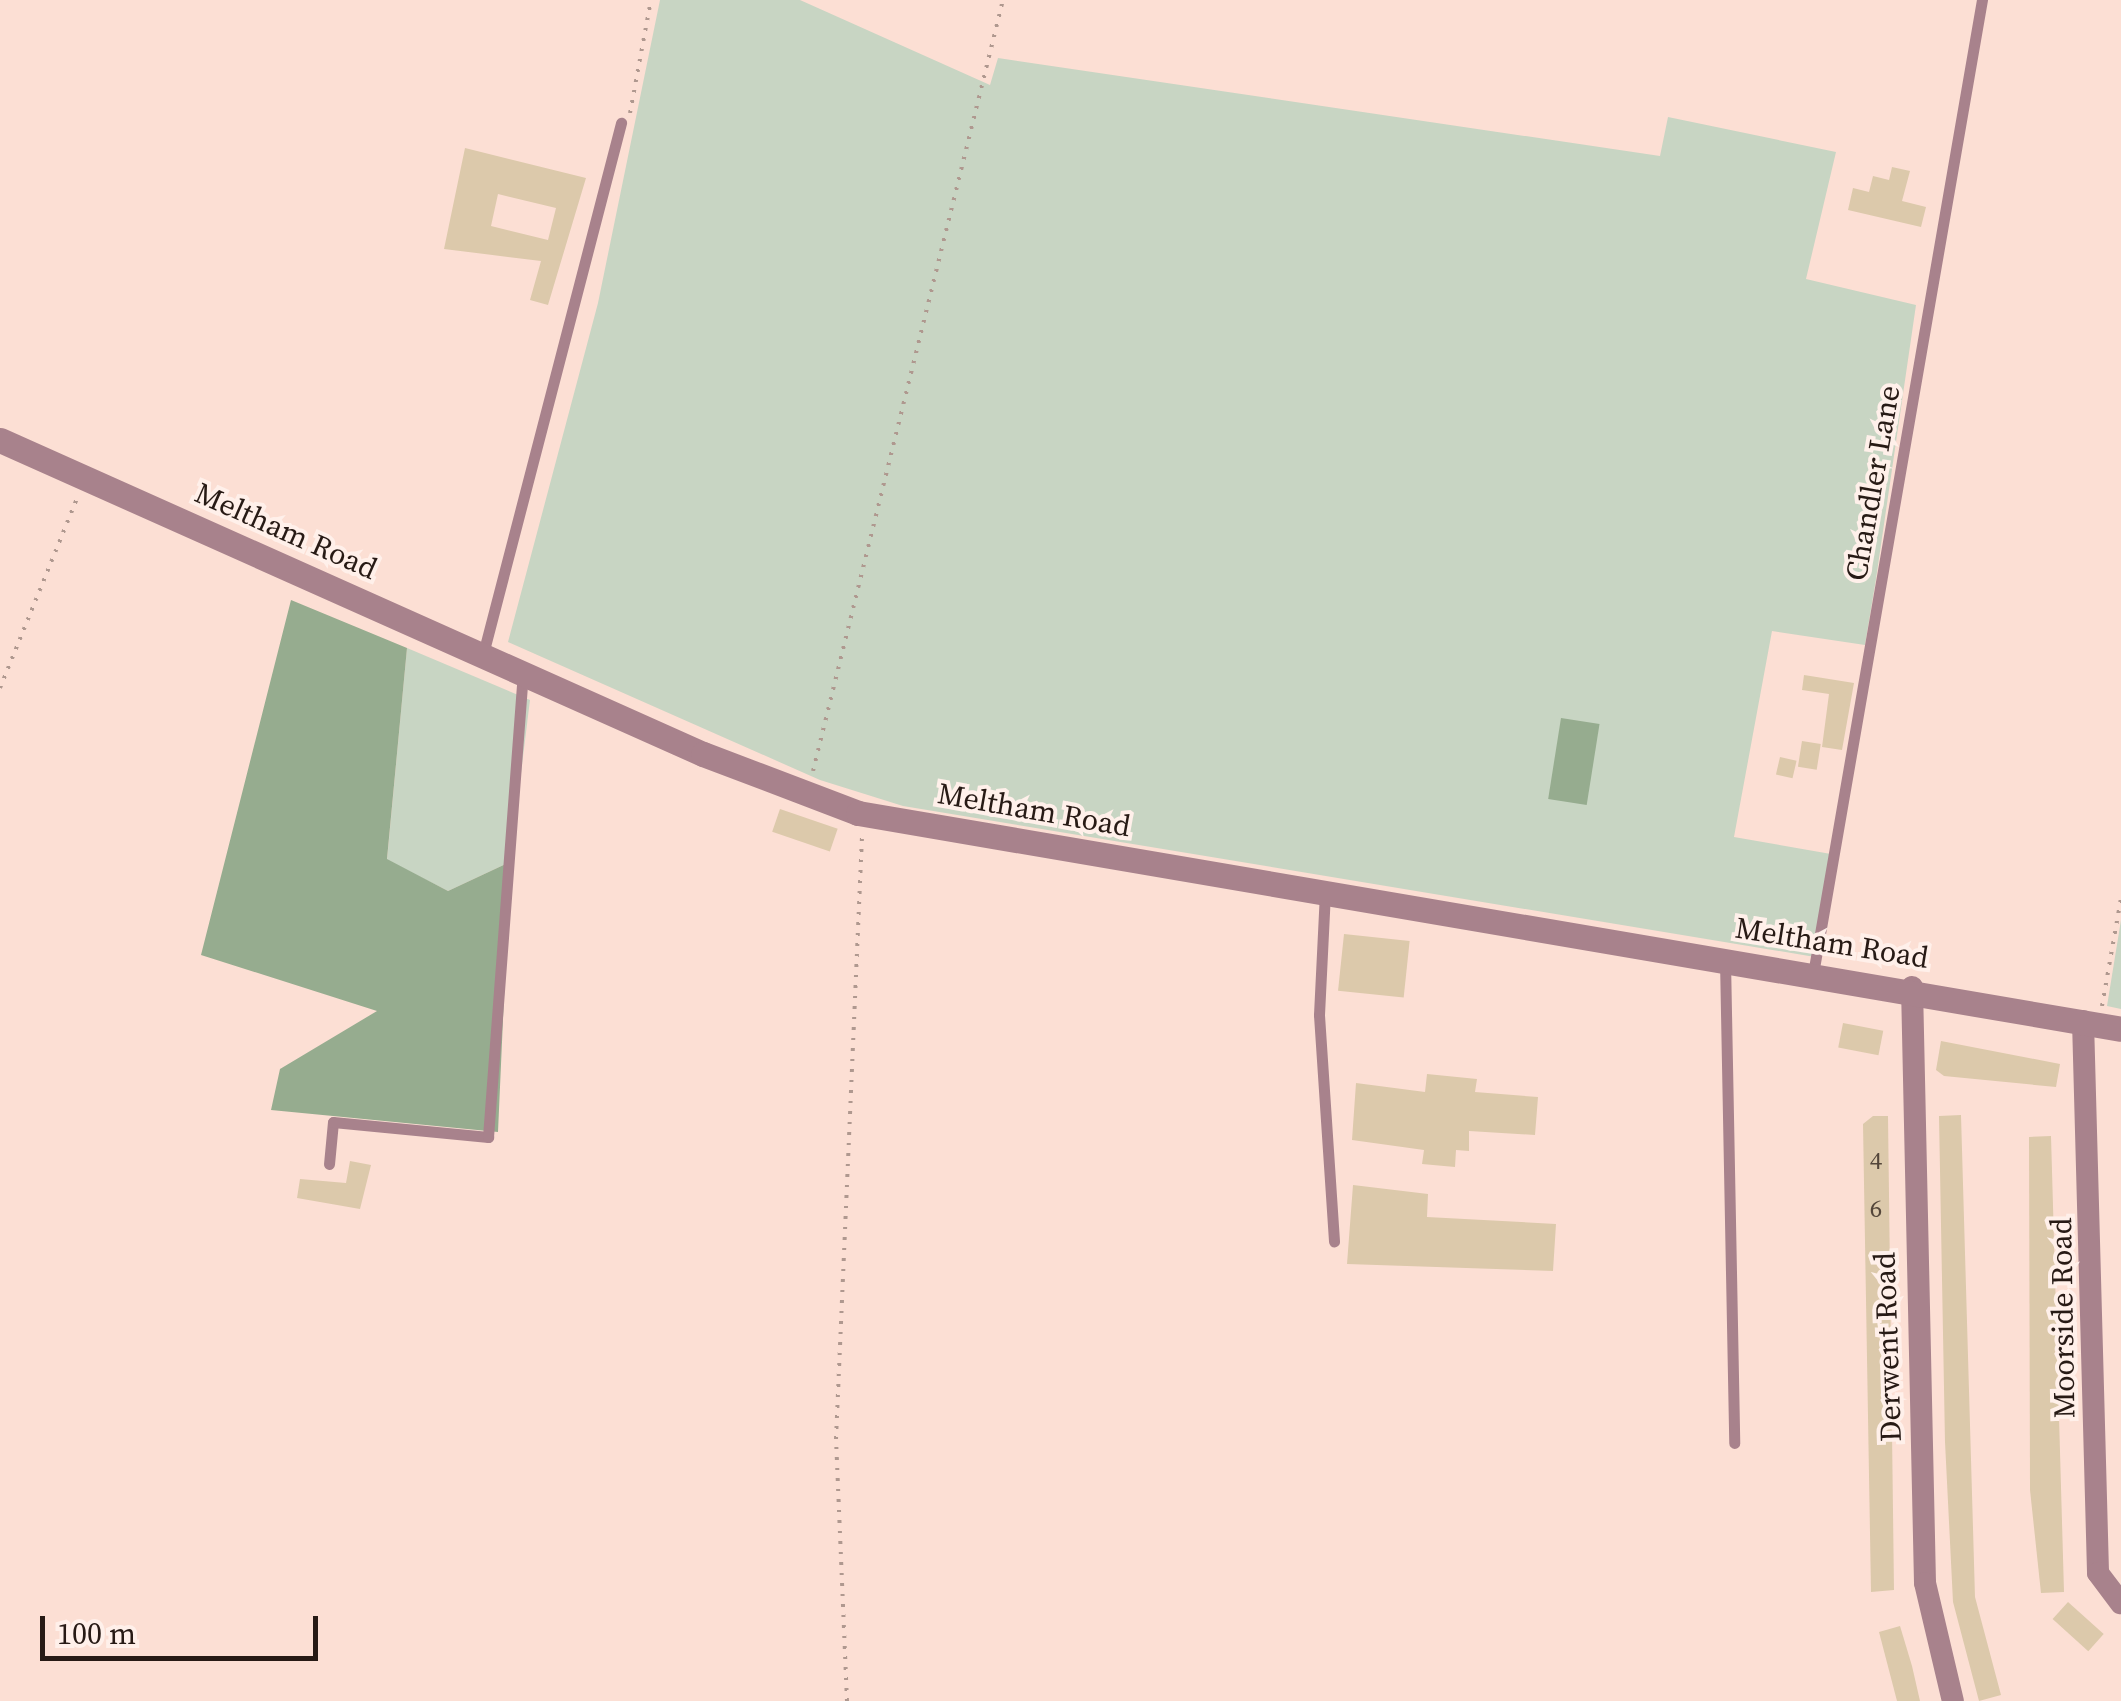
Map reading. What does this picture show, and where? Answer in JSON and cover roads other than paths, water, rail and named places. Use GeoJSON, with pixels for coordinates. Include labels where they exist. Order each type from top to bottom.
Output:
{"type":"FeatureCollection","features":[{"type":"Feature","properties":{"kind":"street","name":"Meltham Road"},"geometry":{"type":"LineString","coordinates":[[0,440],[522,673],[808,796],[866,814],[1725,960],[1912,988],[2101,1025]]}},
{"type":"Feature","properties":{"kind":"street","name":"Derwent Road"},"geometry":{"type":"LineString","coordinates":[[1912,988],[1925,1584],[1953,1701]]}},
{"type":"Feature","properties":{"kind":"street","name":"Moorside Road"},"geometry":{"type":"LineString","coordinates":[[2101,1025],[2098,1573],[2121,1604]]}},
{"type":"Feature","properties":{"kind":"lane","name":"Chandler Lane"},"geometry":{"type":"LineString","coordinates":[[1814,974],[1982,0]]}},
{"type":"Feature","properties":{"kind":"lane"},"geometry":{"type":"LineString","coordinates":[[483,654],[621,123]]}},
{"type":"Feature","properties":{"kind":"lane"},"geometry":{"type":"LineString","coordinates":[[329,1164],[333,1122],[488,1137],[522,673]]}},
{"type":"Feature","properties":{"kind":"lane"},"geometry":{"type":"LineString","coordinates":[[1325,892],[1318,961],[1334,1242]]}},
{"type":"Feature","properties":{"kind":"lane"},"geometry":{"type":"LineString","coordinates":[[1725,960],[1734,1443]]}}]}
